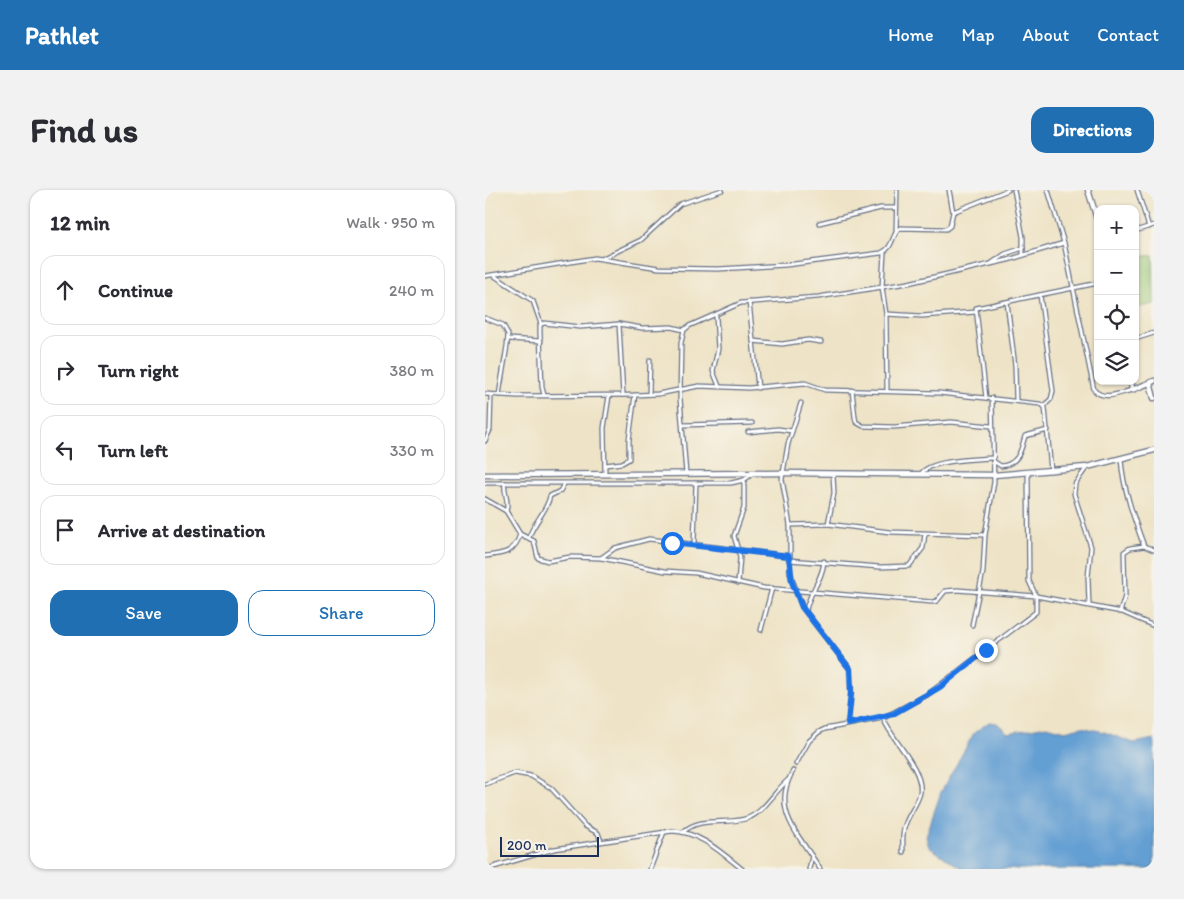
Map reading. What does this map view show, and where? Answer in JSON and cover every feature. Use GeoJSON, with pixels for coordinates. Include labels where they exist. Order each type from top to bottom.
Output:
{"type":"FeatureCollection","features":[{"type":"Feature","properties":{"kind":"street"},"geometry":{"type":"LineString","coordinates":[[602,258],[641,240],[680,204],[722,190]]}},
{"type":"Feature","properties":{"kind":"street"},"geometry":{"type":"LineString","coordinates":[[485,276],[567,261],[602,258],[659,268],[718,269],[786,265],[885,252],[891,246],[896,232],[895,208],[897,190]]}},
{"type":"Feature","properties":{"kind":"street"},"geometry":{"type":"LineString","coordinates":[[896,232],[905,228],[946,229],[950,226],[953,212],[949,190]]}},
{"type":"Feature","properties":{"kind":"street"},"geometry":{"type":"LineString","coordinates":[[953,212],[1008,190]]}},
{"type":"Feature","properties":{"kind":"street"},"geometry":{"type":"LineString","coordinates":[[1014,190],[1023,237],[1023,255]]}},
{"type":"Feature","properties":{"kind":"street"},"geometry":{"type":"LineString","coordinates":[[1048,190],[1064,243],[1094,390],[1098,394],[1106,396],[1132,390],[1152,382],[1154,398]]}},
{"type":"Feature","properties":{"kind":"street"},"geometry":{"type":"LineString","coordinates":[[1088,190],[1094,209]]}},
{"type":"Feature","properties":{"kind":"street"},"geometry":{"type":"LineString","coordinates":[[1137,190],[1149,227]]}},
{"type":"Feature","properties":{"kind":"street"},"geometry":{"type":"LineString","coordinates":[[819,223],[881,208],[895,208]]}},
{"type":"Feature","properties":{"kind":"street"},"geometry":{"type":"LineString","coordinates":[[1139,230],[1154,226]]}},
{"type":"Feature","properties":{"kind":"street"},"geometry":{"type":"LineString","coordinates":[[541,324],[547,322],[580,327],[619,324],[642,328],[675,327],[684,330],[716,316],[733,306],[749,302],[818,297],[955,274],[1064,243]]}},
{"type":"Feature","properties":{"kind":"street"},"geometry":{"type":"LineString","coordinates":[[991,263],[1005,254],[1023,248]]}},
{"type":"Feature","properties":{"kind":"street"},"geometry":{"type":"LineString","coordinates":[[885,252],[882,287],[885,314],[887,391]]}},
{"type":"Feature","properties":{"kind":"street"},"geometry":{"type":"LineString","coordinates":[[493,275],[533,301],[541,324],[542,387],[544,395]]}},
{"type":"Feature","properties":{"kind":"street"},"geometry":{"type":"LineString","coordinates":[[986,398],[976,312],[980,306],[1094,284]]}},
{"type":"Feature","properties":{"kind":"street"},"geometry":{"type":"LineString","coordinates":[[1040,295],[1053,390],[1051,399],[1045,405],[1051,472]]}},
{"type":"Feature","properties":{"kind":"street"},"geometry":{"type":"LineString","coordinates":[[749,302],[758,388]]}},
{"type":"Feature","properties":{"kind":"street"},"geometry":{"type":"LineString","coordinates":[[1007,302],[1015,366],[1016,401]]}},
{"type":"Feature","properties":{"kind":"street"},"geometry":{"type":"LineString","coordinates":[[885,314],[922,316],[976,312]]}},
{"type":"Feature","properties":{"kind":"street"},"geometry":{"type":"LineString","coordinates":[[716,316],[718,349],[713,371],[719,386]]}},
{"type":"Feature","properties":{"kind":"street"},"geometry":{"type":"LineString","coordinates":[[485,318],[503,325],[508,339],[499,395]]}},
{"type":"Feature","properties":{"kind":"street"},"geometry":{"type":"LineString","coordinates":[[619,324],[623,395]]}},
{"type":"Feature","properties":{"kind":"street"},"geometry":{"type":"LineString","coordinates":[[684,330],[681,343],[680,388],[686,474]]}},
{"type":"Feature","properties":{"kind":"street"},"geometry":{"type":"LineString","coordinates":[[1139,339],[1154,333]]}},
{"type":"Feature","properties":{"kind":"street"},"geometry":{"type":"LineString","coordinates":[[508,339],[541,342]]}},
{"type":"Feature","properties":{"kind":"street"},"geometry":{"type":"LineString","coordinates":[[753,341],[782,344],[808,340],[821,342]]}},
{"type":"Feature","properties":{"kind":"street"},"geometry":{"type":"LineString","coordinates":[[649,394],[650,360]]}},
{"type":"Feature","properties":{"kind":"street"},"geometry":{"type":"LineString","coordinates":[[485,394],[609,396],[649,394],[680,388],[719,386],[758,388],[810,383],[825,390],[887,391],[992,398],[1045,405]]}},
{"type":"Feature","properties":{"kind":"street"},"geometry":{"type":"LineString","coordinates":[[1131,385],[1132,390]]}},
{"type":"Feature","properties":{"kind":"street"},"geometry":{"type":"LineString","coordinates":[[852,390],[856,422],[863,426],[904,426],[951,422],[991,426]]}},
{"type":"Feature","properties":{"kind":"street"},"geometry":{"type":"LineString","coordinates":[[485,441],[490,434],[491,395]]}},
{"type":"Feature","properties":{"kind":"street"},"geometry":{"type":"LineString","coordinates":[[605,465],[622,463],[629,459],[629,440],[635,395]]}},
{"type":"Feature","properties":{"kind":"street"},"geometry":{"type":"LineString","coordinates":[[605,474],[604,428],[609,396]]}},
{"type":"Feature","properties":{"kind":"street"},"geometry":{"type":"LineString","coordinates":[[972,625],[983,572],[985,535],[994,475],[991,426],[992,398]]}},
{"type":"Feature","properties":{"kind":"street"},"geometry":{"type":"LineString","coordinates":[[801,403],[782,473],[790,525],[789,558],[795,590],[805,612],[850,669],[851,693],[848,724]]}},
{"type":"Feature","properties":{"kind":"street"},"geometry":{"type":"LineString","coordinates":[[683,425],[752,423]]}},
{"type":"Feature","properties":{"kind":"street"},"geometry":{"type":"LineString","coordinates":[[748,432],[778,429],[792,432]]}},
{"type":"Feature","properties":{"kind":"street"},"geometry":{"type":"LineString","coordinates":[[921,474],[926,468],[935,464],[993,459],[1001,466],[1011,463],[1022,452],[1025,436],[1047,430]]}},
{"type":"Feature","properties":{"kind":"street"},"geometry":{"type":"LineString","coordinates":[[485,475],[1029,474],[1087,467],[1154,450]]}},
{"type":"Feature","properties":{"kind":"street"},"geometry":{"type":"LineString","coordinates":[[1121,459],[1124,482],[1144,546]]}},
{"type":"Feature","properties":{"kind":"street"},"geometry":{"type":"LineString","coordinates":[[1087,467],[1075,484],[1073,494],[1091,547],[1088,577],[1089,605]]}},
{"type":"Feature","properties":{"kind":"street"},"geometry":{"type":"LineString","coordinates":[[485,483],[736,482],[745,480],[753,474]]}},
{"type":"Feature","properties":{"kind":"street"},"geometry":{"type":"LineString","coordinates":[[828,524],[834,493],[833,474]]}},
{"type":"Feature","properties":{"kind":"street"},"geometry":{"type":"LineString","coordinates":[[796,764],[813,736],[825,729],[883,718],[940,687],[1036,612],[1036,596],[1029,581],[1029,474]]}},
{"type":"Feature","properties":{"kind":"street"},"geometry":{"type":"LineString","coordinates":[[738,583],[740,562],[734,536],[744,508],[745,480]]}},
{"type":"Feature","properties":{"kind":"street"},"geometry":{"type":"LineString","coordinates":[[694,544],[696,482]]}},
{"type":"Feature","properties":{"kind":"street"},"geometry":{"type":"LineString","coordinates":[[505,483],[504,490],[508,505],[506,511]]}},
{"type":"Feature","properties":{"kind":"street"},"geometry":{"type":"LineString","coordinates":[[529,537],[534,523],[549,503],[551,496],[560,491],[565,483]]}},
{"type":"Feature","properties":{"kind":"street"},"geometry":{"type":"LineString","coordinates":[[485,499],[506,511],[520,534],[534,541],[539,559],[548,561],[583,556],[665,571],[697,573],[738,583],[772,588],[932,602],[948,591],[980,590],[1036,596],[1120,612],[1154,626]]}},
{"type":"Feature","properties":{"kind":"street"},"geometry":{"type":"LineString","coordinates":[[790,525],[828,524],[925,534],[985,535]]}},
{"type":"Feature","properties":{"kind":"street"},"geometry":{"type":"LineString","coordinates":[[485,556],[512,550],[520,534]]}},
{"type":"Feature","properties":{"kind":"street"},"geometry":{"type":"LineString","coordinates":[[601,558],[611,549],[642,540],[694,544],[789,558],[880,566],[909,566],[923,548],[925,534]]}},
{"type":"Feature","properties":{"kind":"street"},"geometry":{"type":"LineString","coordinates":[[1120,612],[1125,596],[1124,552],[1130,548],[1144,546],[1154,550]]}},
{"type":"Feature","properties":{"kind":"street"},"geometry":{"type":"LineString","coordinates":[[805,612],[823,572],[825,561]]}},
{"type":"Feature","properties":{"kind":"street"},"geometry":{"type":"LineString","coordinates":[[761,630],[772,588]]}},
{"type":"Feature","properties":{"kind":"street"},"geometry":{"type":"LineString","coordinates":[[883,718],[891,735],[914,767],[920,786],[914,808],[904,828],[903,852]]}},
{"type":"Feature","properties":{"kind":"street"},"geometry":{"type":"LineString","coordinates":[[793,771],[784,793],[785,811],[820,869]]}},
{"type":"Feature","properties":{"kind":"street"},"geometry":{"type":"LineString","coordinates":[[485,784],[515,773],[531,776],[559,795],[581,822],[598,832],[601,842]]}},
{"type":"Feature","properties":{"kind":"street"},"geometry":{"type":"LineString","coordinates":[[683,832],[698,823],[737,821],[750,817],[788,780]]}},
{"type":"Feature","properties":{"kind":"street"},"geometry":{"type":"LineString","coordinates":[[650,869],[664,831]]}},
{"type":"Feature","properties":{"kind":"street"},"geometry":{"type":"LineString","coordinates":[[487,869],[549,850],[664,831],[683,832],[723,852],[742,869]]}},
{"type":"Feature","properties":{"kind":"street"},"geometry":{"type":"LineString","coordinates":[[809,869],[812,856]]}},
{"type":"Feature","properties":{"kind":"green space"},"geometry":{"type":"Polygon","coordinates":[[[1153,255],[1154,304],[1139,307],[1139,295],[1139,257],[1153,255]]]}},
{"type":"Feature","properties":{"kind":"water"},"geometry":{"type":"Polygon","coordinates":[[[989,722],[997,723],[1008,733],[1047,726],[1065,731],[1081,727],[1104,732],[1134,743],[1154,739],[1154,869],[963,869],[929,847],[926,836],[941,792],[974,733],[989,722]]]}},
{"type":"Feature","properties":{"kind":"route"},"geometry":{"type":"LineString","coordinates":[[672,543],[715,546],[789,556],[792,582],[802,607],[845,660],[850,669],[852,683],[848,724],[883,718],[893,714],[940,687],[986,650]]}}]}
